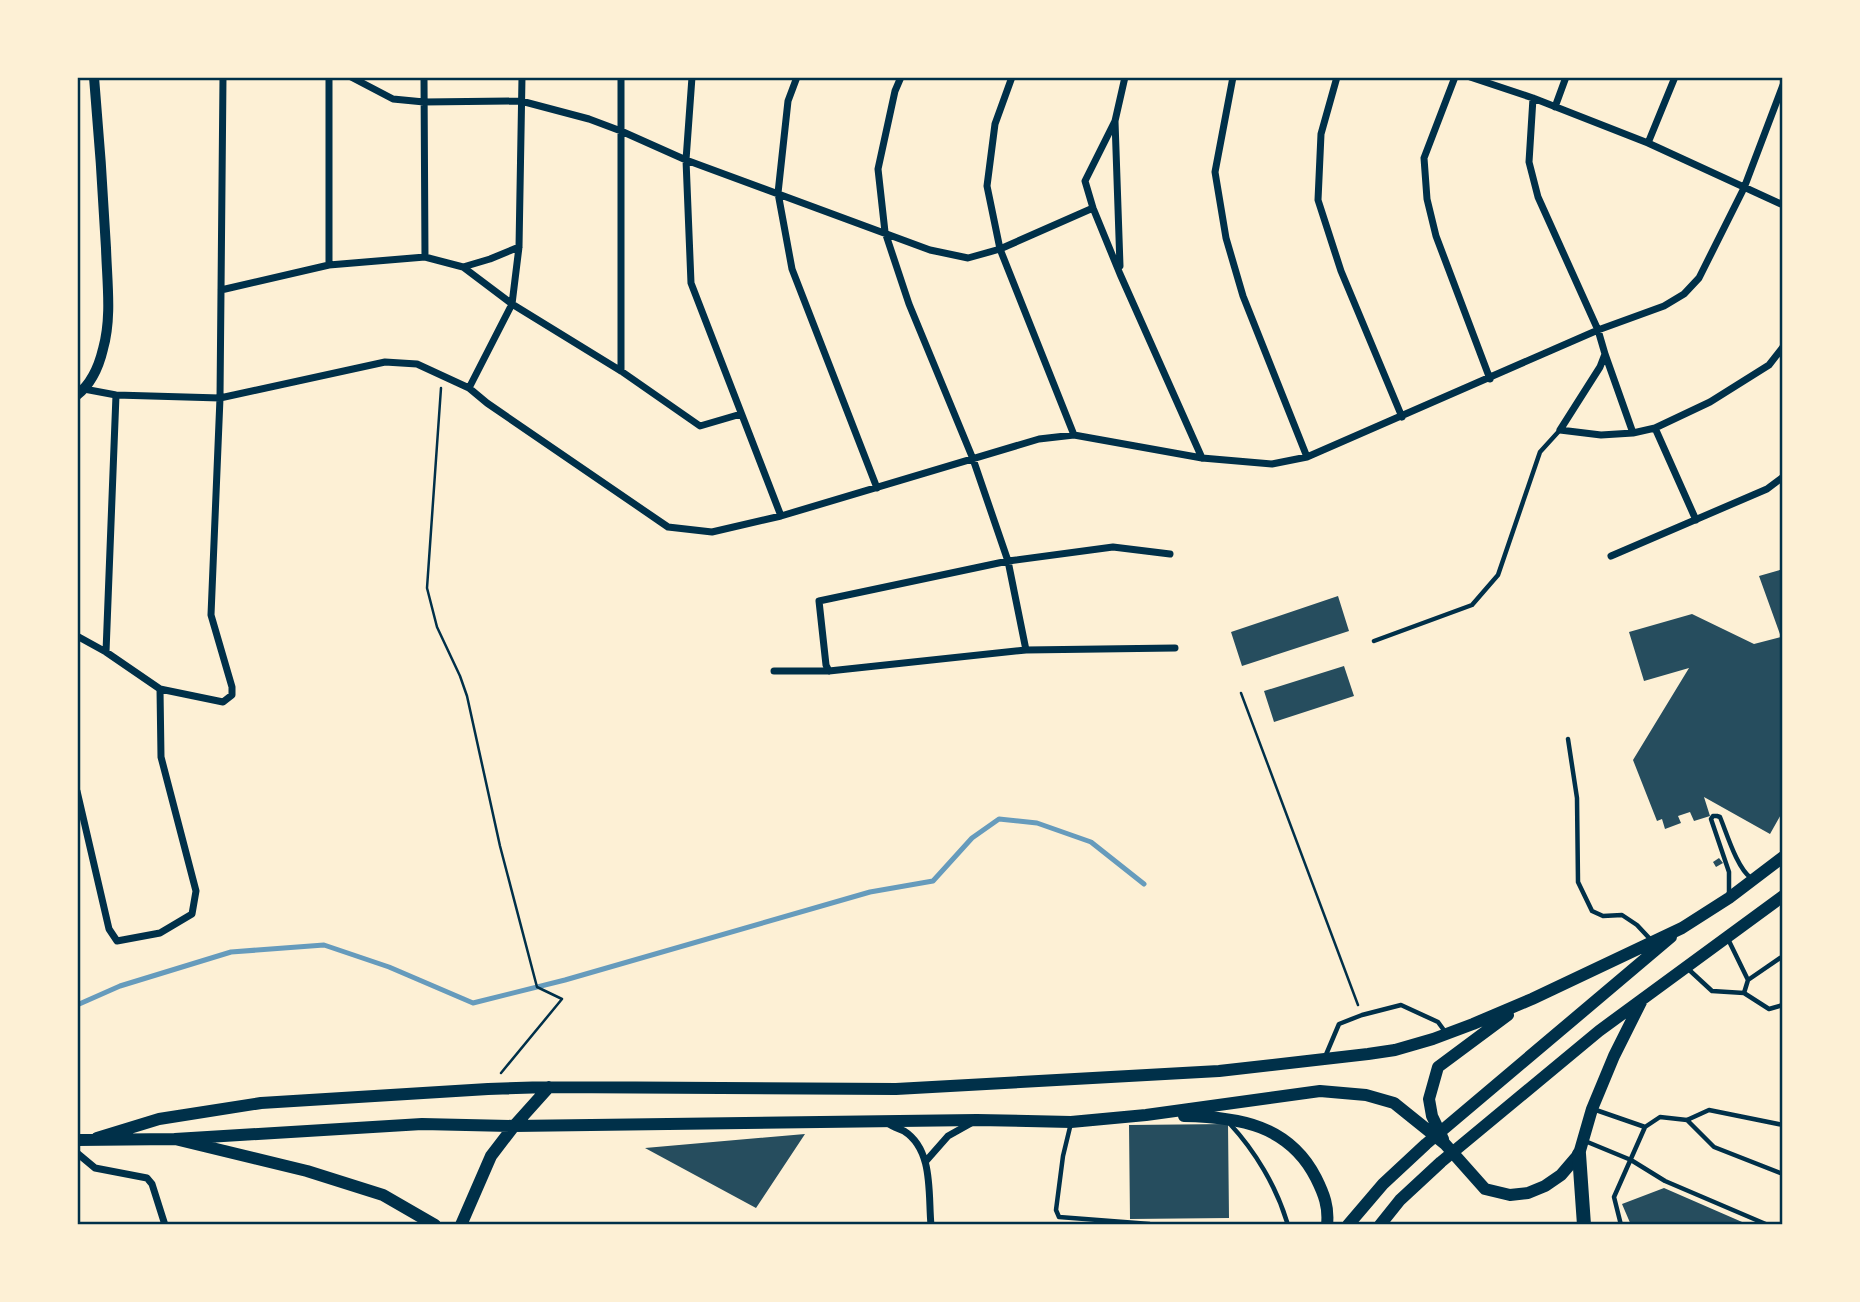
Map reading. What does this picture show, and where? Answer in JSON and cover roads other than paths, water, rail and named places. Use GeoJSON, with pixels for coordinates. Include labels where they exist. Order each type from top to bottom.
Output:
{"type":"FeatureCollection","features":[{"type":"Feature","properties":{"kind":"highway"},"geometry":{"type":"LineString","coordinates":[[1580,1147],[1584,1225]]}},
{"type":"Feature","properties":{"kind":"main road"},"geometry":{"type":"LineString","coordinates":[[1348,1225],[1383,1184],[1426,1144],[1655,946],[1729,898],[1783,858]]}},
{"type":"Feature","properties":{"kind":"main road"},"geometry":{"type":"LineString","coordinates":[[1380,1225],[1400,1200],[1441,1162],[1599,1031],[1783,896]]}},
{"type":"Feature","properties":{"kind":"main road"},"geometry":{"type":"LineString","coordinates":[[97,1138],[159,1119],[261,1103],[549,1087],[896,1089],[1219,1071],[1324,1060],[1395,1050],[1447,1034],[1655,946]]}},
{"type":"Feature","properties":{"kind":"main road"},"geometry":{"type":"LineString","coordinates":[[1445,1144],[1432,1116],[1429,1098],[1438,1067],[1532,999]]}},
{"type":"Feature","properties":{"kind":"main road"},"geometry":{"type":"LineString","coordinates":[[77,1140],[175,1139],[422,1124],[514,1126],[977,1120],[1071,1122],[1146,1115],[1320,1091],[1366,1095],[1394,1103],[1445,1144],[1485,1189],[1510,1195],[1528,1193],[1545,1186],[1561,1175],[1580,1147],[1614,1056],[1642,1000]]}},
{"type":"Feature","properties":{"kind":"main road"},"geometry":{"type":"LineString","coordinates":[[461,1225],[491,1156],[549,1087]]}},
{"type":"Feature","properties":{"kind":"main road"},"geometry":{"type":"LineString","coordinates":[[1146,1115],[1224,1118],[1266,1129],[1291,1144],[1307,1160],[1321,1188],[1327,1203],[1327,1225]]}},
{"type":"Feature","properties":{"kind":"main road"},"geometry":{"type":"LineString","coordinates":[[175,1139],[307,1171],[383,1195],[435,1225]]}},
{"type":"Feature","properties":{"kind":"street"},"geometry":{"type":"LineString","coordinates":[[81,392],[95,372],[104,349],[109,314],[94,77]]}},
{"type":"Feature","properties":{"kind":"street"},"geometry":{"type":"LineString","coordinates":[[77,636],[107,652],[160,689],[223,702],[232,695],[211,615],[220,398],[223,77]]}},
{"type":"Feature","properties":{"kind":"street"},"geometry":{"type":"LineString","coordinates":[[329,77],[329,265]]}},
{"type":"Feature","properties":{"kind":"street"},"geometry":{"type":"LineString","coordinates":[[351,77],[393,99],[424,102],[521,101],[589,119],[686,160],[930,250],[968,258],[1000,249],[1093,208]]}},
{"type":"Feature","properties":{"kind":"street"},"geometry":{"type":"LineString","coordinates":[[424,77],[425,257]]}},
{"type":"Feature","properties":{"kind":"street"},"geometry":{"type":"LineString","coordinates":[[469,388],[512,304],[519,247],[522,77]]}},
{"type":"Feature","properties":{"kind":"street"},"geometry":{"type":"LineString","coordinates":[[621,77],[621,371]]}},
{"type":"Feature","properties":{"kind":"street"},"geometry":{"type":"LineString","coordinates":[[692,77],[686,160],[691,284],[781,516]]}},
{"type":"Feature","properties":{"kind":"street"},"geometry":{"type":"LineString","coordinates":[[797,77],[788,101],[778,193],[792,269],[877,488]]}},
{"type":"Feature","properties":{"kind":"street"},"geometry":{"type":"LineString","coordinates":[[901,77],[895,91],[878,169],[884,232],[909,304],[974,459],[1008,561],[1026,650]]}},
{"type":"Feature","properties":{"kind":"street"},"geometry":{"type":"LineString","coordinates":[[1012,77],[995,124],[987,186],[1000,249],[1074,435]]}},
{"type":"Feature","properties":{"kind":"street"},"geometry":{"type":"LineString","coordinates":[[1125,77],[1115,121],[1084,181],[1120,274],[1202,458]]}},
{"type":"Feature","properties":{"kind":"street"},"geometry":{"type":"LineString","coordinates":[[1233,77],[1215,172],[1226,238],[1243,296],[1307,457]]}},
{"type":"Feature","properties":{"kind":"street"},"geometry":{"type":"LineString","coordinates":[[1337,77],[1321,134],[1318,200],[1341,271],[1402,417]]}},
{"type":"Feature","properties":{"kind":"street"},"geometry":{"type":"LineString","coordinates":[[1455,77],[1424,158],[1427,199],[1436,236],[1490,379]]}},
{"type":"Feature","properties":{"kind":"street"},"geometry":{"type":"LineString","coordinates":[[1470,77],[1533,97],[1648,143],[1783,205]]}},
{"type":"Feature","properties":{"kind":"street"},"geometry":{"type":"LineString","coordinates":[[1555,107],[1566,77]]}},
{"type":"Feature","properties":{"kind":"street"},"geometry":{"type":"LineString","coordinates":[[1648,143],[1675,77]]}},
{"type":"Feature","properties":{"kind":"street"},"geometry":{"type":"LineString","coordinates":[[81,392],[220,398],[385,362],[417,364],[469,388],[668,527],[712,532],[781,516],[1039,439],[1074,435],[1202,458],[1272,464],[1307,457],[1598,330],[1664,306],[1684,294],[1699,278],[1744,188],[1783,85]]}},
{"type":"Feature","properties":{"kind":"street"},"geometry":{"type":"LineString","coordinates":[[1533,97],[1529,162],[1538,197],[1598,330],[1633,433]]}},
{"type":"Feature","properties":{"kind":"street"},"geometry":{"type":"LineString","coordinates":[[1115,121],[1120,274]]}},
{"type":"Feature","properties":{"kind":"street"},"geometry":{"type":"LineString","coordinates":[[463,267],[519,247]]}},
{"type":"Feature","properties":{"kind":"street"},"geometry":{"type":"LineString","coordinates":[[221,290],[329,265],[425,257],[463,267],[512,304],[621,371],[700,426],[741,414]]}},
{"type":"Feature","properties":{"kind":"street"},"geometry":{"type":"LineString","coordinates":[[1605,354],[1600,367],[1560,430],[1601,435],[1656,428],[1710,401],[1769,365],[1783,347]]}},
{"type":"Feature","properties":{"kind":"street"},"geometry":{"type":"LineString","coordinates":[[107,652],[116,395]]}},
{"type":"Feature","properties":{"kind":"street"},"geometry":{"type":"LineString","coordinates":[[1656,428],[1696,520]]}},
{"type":"Feature","properties":{"kind":"street"},"geometry":{"type":"LineString","coordinates":[[1611,556],[1767,489],[1783,477]]}},
{"type":"Feature","properties":{"kind":"street"},"geometry":{"type":"LineString","coordinates":[[827,668],[819,601],[1008,561],[1113,547],[1170,554]]}},
{"type":"Feature","properties":{"kind":"street"},"geometry":{"type":"LineString","coordinates":[[775,671],[1026,650],[1175,648]]}},
{"type":"Feature","properties":{"kind":"street"},"geometry":{"type":"LineString","coordinates":[[77,791],[108,929],[117,941],[160,933],[192,914],[196,891],[161,757],[160,689]]}},
{"type":"Feature","properties":{"kind":"street"},"geometry":{"type":"LineString","coordinates":[[926,1161],[948,1136],[977,1120]]}},
{"type":"Feature","properties":{"kind":"street"},"geometry":{"type":"LineString","coordinates":[[885,1123],[906,1132],[926,1161],[931,1225]]}},
{"type":"Feature","properties":{"kind":"street"},"geometry":{"type":"LineString","coordinates":[[77,1153],[95,1168],[147,1178],[152,1184],[164,1225]]}},
{"type":"Feature","properties":{"kind":"lane"},"geometry":{"type":"LineString","coordinates":[[1374,641],[1472,605],[1498,575],[1540,452],[1560,430]]}},
{"type":"Feature","properties":{"kind":"lane"},"geometry":{"type":"LineString","coordinates":[[1569,738],[1577,798],[1578,882],[1592,911],[1603,916],[1622,915],[1637,925],[1655,946]]}},
{"type":"Feature","properties":{"kind":"lane"},"geometry":{"type":"LineString","coordinates":[[1729,898],[1729,872],[1713,816],[1720,817],[1742,867],[1748,877],[1755,879]]}},
{"type":"Feature","properties":{"kind":"lane"},"geometry":{"type":"LineString","coordinates":[[1727,937],[1748,980]]}},
{"type":"Feature","properties":{"kind":"lane"},"geometry":{"type":"LineString","coordinates":[[1744,993],[1748,980],[1783,956]]}},
{"type":"Feature","properties":{"kind":"lane"},"geometry":{"type":"LineString","coordinates":[[1686,967],[1712,991],[1744,993],[1769,1009],[1783,1005]]}},
{"type":"Feature","properties":{"kind":"lane"},"geometry":{"type":"LineString","coordinates":[[1324,1060],[1339,1024],[1401,1005],[1438,1021],[1447,1034]]}},
{"type":"Feature","properties":{"kind":"lane"},"geometry":{"type":"LineString","coordinates":[[1592,1109],[1645,1127]]}},
{"type":"Feature","properties":{"kind":"lane"},"geometry":{"type":"LineString","coordinates":[[1621,1225],[1614,1197],[1645,1127],[1660,1117],[1687,1120],[1709,1110],[1783,1125]]}},
{"type":"Feature","properties":{"kind":"lane"},"geometry":{"type":"LineString","coordinates":[[1224,1118],[1240,1135],[1279,1197],[1286,1225]]}},
{"type":"Feature","properties":{"kind":"lane"},"geometry":{"type":"LineString","coordinates":[[1687,1120],[1714,1147],[1783,1174]]}},
{"type":"Feature","properties":{"kind":"lane"},"geometry":{"type":"LineString","coordinates":[[1071,1122],[1063,1156],[1056,1210],[1059,1217],[1150,1224],[1210,1225]]}},
{"type":"Feature","properties":{"kind":"lane"},"geometry":{"type":"LineString","coordinates":[[1580,1147],[1631,1160],[1665,1181],[1768,1225]]}},
{"type":"Feature","properties":{"kind":"waterway"},"geometry":{"type":"LineString","coordinates":[[77,1005],[120,986],[231,952],[324,945],[389,967],[473,1003],[565,980],[870,892],[933,881],[972,838],[999,819],[1037,823],[1091,842],[1144,884]]}}]}
